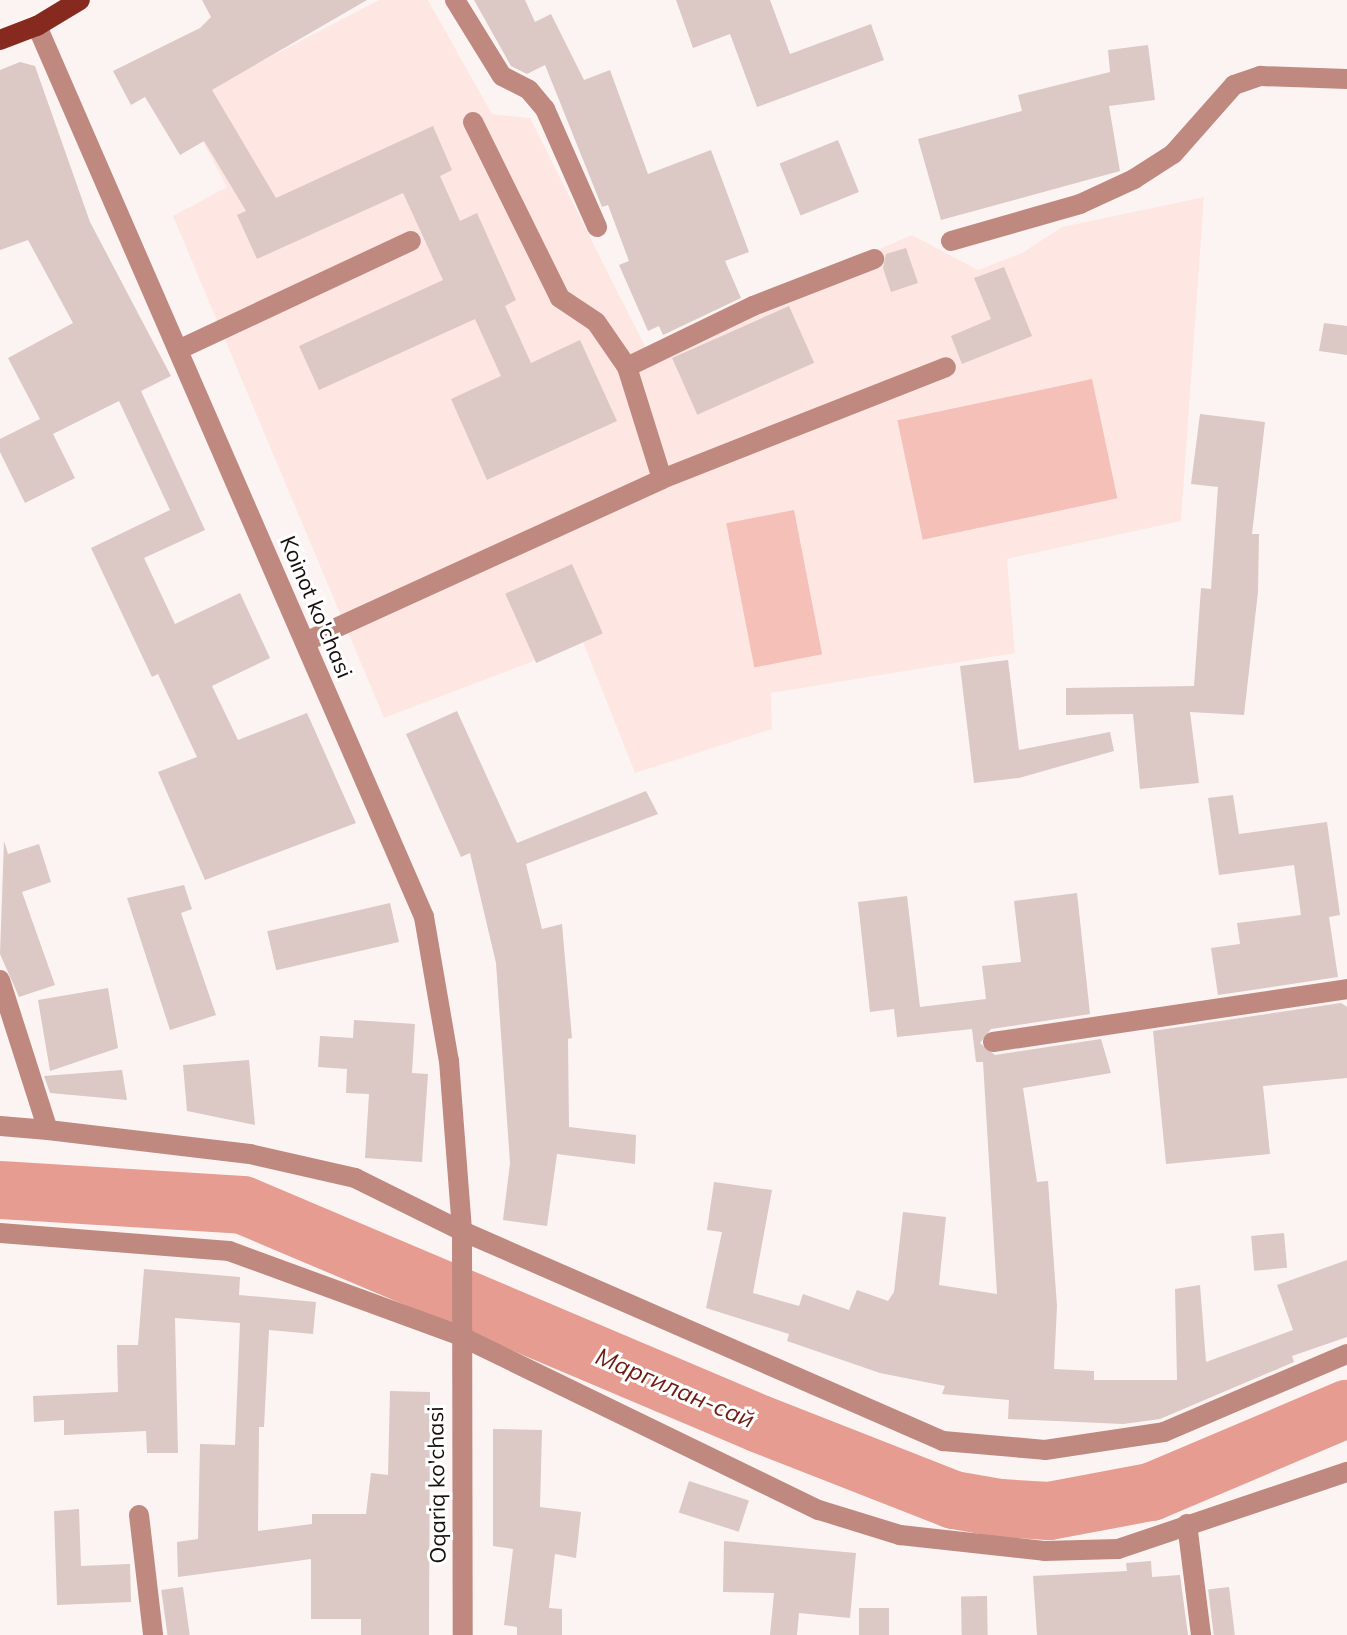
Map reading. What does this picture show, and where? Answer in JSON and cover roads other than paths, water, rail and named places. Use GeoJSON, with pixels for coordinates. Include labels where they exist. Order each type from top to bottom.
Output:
{"type":"FeatureCollection","features":[{"type":"Feature","properties":{"kind":"main road"},"geometry":{"type":"LineString","coordinates":[[0,40],[37,26],[80,0]]}},
{"type":"Feature","properties":{"kind":"street"},"geometry":{"type":"LineString","coordinates":[[455,0],[502,76],[529,90],[545,109],[597,227]]}},
{"type":"Feature","properties":{"kind":"street","name":"Koinot ko'chasi"},"geometry":{"type":"LineString","coordinates":[[37,26],[424,917],[449,1061],[462,1231],[458,1335]]}},
{"type":"Feature","properties":{"kind":"street"},"geometry":{"type":"LineString","coordinates":[[951,241],[1080,204],[1134,179],[1173,154],[1234,85],[1260,76],[1347,79]]}},
{"type":"Feature","properties":{"kind":"street"},"geometry":{"type":"LineString","coordinates":[[473,122],[560,298],[596,322],[627,367],[662,479]]}},
{"type":"Feature","properties":{"kind":"street"},"geometry":{"type":"LineString","coordinates":[[178,350],[411,241]]}},
{"type":"Feature","properties":{"kind":"street"},"geometry":{"type":"LineString","coordinates":[[627,367],[753,306],[874,259]]}},
{"type":"Feature","properties":{"kind":"street"},"geometry":{"type":"LineString","coordinates":[[305,642],[662,479],[946,367]]}},
{"type":"Feature","properties":{"kind":"street"},"geometry":{"type":"LineString","coordinates":[[0,980],[48,1130]]}},
{"type":"Feature","properties":{"kind":"street"},"geometry":{"type":"LineString","coordinates":[[993,1042],[1347,989]]}},
{"type":"Feature","properties":{"kind":"street"},"geometry":{"type":"LineString","coordinates":[[0,1126],[250,1154],[355,1178],[462,1231],[943,1441],[1045,1450],[1164,1432],[1347,1354]]}},
{"type":"Feature","properties":{"kind":"street"},"geometry":{"type":"LineString","coordinates":[[0,1233],[229,1251],[458,1335],[819,1510],[900,1535],[1044,1551],[1103,1549],[1347,1472]]}},
{"type":"Feature","properties":{"kind":"street","name":"Oqariq ko'chasi"},"geometry":{"type":"LineString","coordinates":[[458,1335],[463,1635]]}},
{"type":"Feature","properties":{"kind":"street"},"geometry":{"type":"LineString","coordinates":[[139,1515],[153,1635]]}},
{"type":"Feature","properties":{"kind":"street"},"geometry":{"type":"LineString","coordinates":[[1187,1524],[1201,1635]]}},
{"type":"Feature","properties":{"kind":"waterway","name":"Маргилан-сай"},"geometry":{"type":"LineString","coordinates":[[0,1190],[243,1205],[760,1424],[954,1500],[1000,1508],[1049,1511],[1151,1492],[1347,1409]]}}]}
